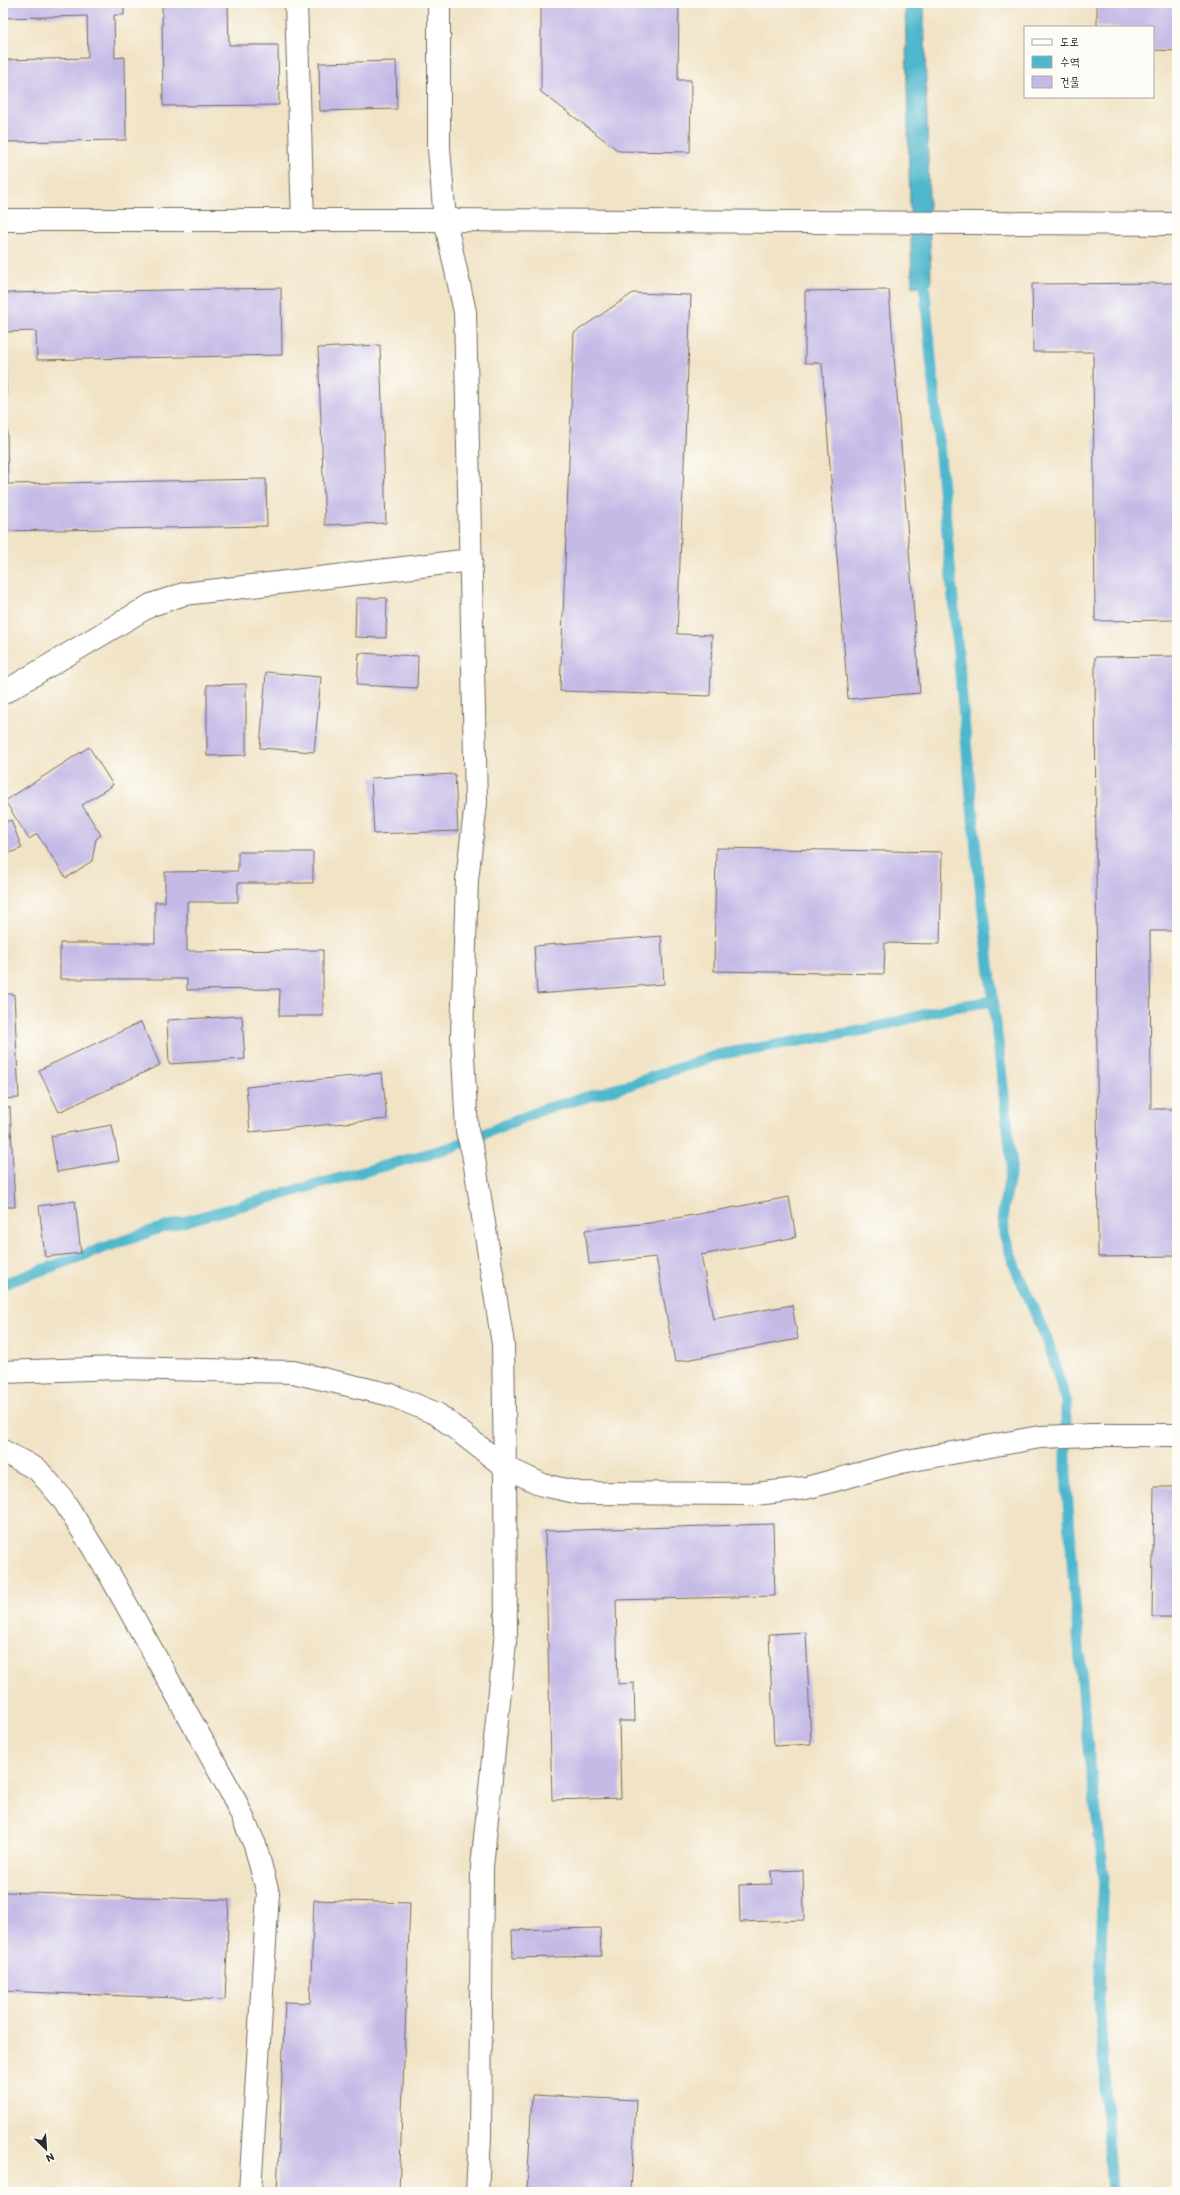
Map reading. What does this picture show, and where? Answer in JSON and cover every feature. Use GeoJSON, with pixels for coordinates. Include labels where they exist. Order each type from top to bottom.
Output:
{"type":"FeatureCollection","features":[{"type":"Feature","properties":{"kind":"street"},"geometry":{"type":"LineString","coordinates":[[296,3],[303,221]]}},
{"type":"Feature","properties":{"kind":"street"},"geometry":{"type":"LineString","coordinates":[[439,3],[439,148],[445,220],[465,312],[471,560],[476,802],[467,880],[462,1037],[467,1131],[474,1153],[503,1344],[506,1632],[482,1867],[480,2138],[477,2192]]}},
{"type":"Feature","properties":{"kind":"street"},"geometry":{"type":"LineString","coordinates":[[3,220],[445,220],[1177,224]]}},
{"type":"Feature","properties":{"kind":"street"},"geometry":{"type":"LineString","coordinates":[[3,693],[151,605],[184,594],[471,560]]}},
{"type":"Feature","properties":{"kind":"street"},"geometry":{"type":"LineString","coordinates":[[3,1372],[118,1368],[293,1372],[391,1394],[437,1414],[505,1467],[543,1485],[580,1494],[756,1494],[806,1488],[902,1462],[1040,1437],[1092,1435],[1177,1435]]}},
{"type":"Feature","properties":{"kind":"street"},"geometry":{"type":"LineString","coordinates":[[3,1451],[38,1470],[62,1498],[110,1575],[230,1789],[255,1845],[268,1893],[250,2192]]}},
{"type":"Feature","properties":{"kind":"water"},"geometry":{"type":"Polygon","coordinates":[[[905,3],[924,3],[931,284],[912,287],[905,3]]]}},
{"type":"Feature","properties":{"kind":"building"},"geometry":{"type":"Polygon","coordinates":[[[3,3],[124,3],[124,15],[114,15],[115,58],[125,57],[126,140],[3,142],[3,60],[88,58],[87,16],[3,18],[3,3]]]}},
{"type":"Feature","properties":{"kind":"building"},"geometry":{"type":"Polygon","coordinates":[[[162,3],[228,3],[229,45],[278,45],[279,105],[163,106],[162,3]]]}},
{"type":"Feature","properties":{"kind":"building"},"geometry":{"type":"Polygon","coordinates":[[[541,3],[679,3],[678,80],[691,80],[690,152],[619,151],[541,92],[541,3]]]}},
{"type":"Feature","properties":{"kind":"building"},"geometry":{"type":"Polygon","coordinates":[[[1097,3],[1177,3],[1177,51],[1154,50],[1154,26],[1097,26],[1097,3]]]}},
{"type":"Feature","properties":{"kind":"building"},"geometry":{"type":"Polygon","coordinates":[[[396,61],[397,109],[320,111],[319,63],[396,61]]]}},
{"type":"Feature","properties":{"kind":"building"},"geometry":{"type":"Polygon","coordinates":[[[1177,283],[1177,620],[1095,621],[1093,352],[1033,352],[1032,284],[1177,283]]]}},
{"type":"Feature","properties":{"kind":"building"},"geometry":{"type":"Polygon","coordinates":[[[281,288],[282,355],[37,360],[36,331],[5,332],[8,484],[266,479],[267,526],[3,531],[3,293],[281,288]]]}},
{"type":"Feature","properties":{"kind":"building"},"geometry":{"type":"Polygon","coordinates":[[[889,290],[920,693],[848,699],[822,363],[805,363],[805,291],[889,290]]]}},
{"type":"Feature","properties":{"kind":"building"},"geometry":{"type":"Polygon","coordinates":[[[633,293],[691,295],[677,634],[712,635],[710,696],[560,691],[574,333],[633,293]]]}},
{"type":"Feature","properties":{"kind":"building"},"geometry":{"type":"Polygon","coordinates":[[[380,345],[386,523],[325,525],[318,348],[380,345]]]}},
{"type":"Feature","properties":{"kind":"building"},"geometry":{"type":"Polygon","coordinates":[[[356,598],[387,598],[386,638],[355,637],[356,598]]]}},
{"type":"Feature","properties":{"kind":"building"},"geometry":{"type":"Polygon","coordinates":[[[359,653],[418,656],[417,688],[357,685],[359,653]]]}},
{"type":"Feature","properties":{"kind":"building"},"geometry":{"type":"Polygon","coordinates":[[[1177,656],[1177,931],[1150,931],[1151,1109],[1177,1109],[1177,1256],[1098,1257],[1095,657],[1177,656]]]}},
{"type":"Feature","properties":{"kind":"building"},"geometry":{"type":"Polygon","coordinates":[[[266,672],[321,677],[314,752],[260,748],[266,672]]]}},
{"type":"Feature","properties":{"kind":"building"},"geometry":{"type":"Polygon","coordinates":[[[246,684],[246,755],[207,756],[207,685],[246,684]]]}},
{"type":"Feature","properties":{"kind":"building"},"geometry":{"type":"Polygon","coordinates":[[[89,747],[113,785],[82,805],[101,835],[96,839],[92,861],[66,878],[37,834],[29,839],[5,801],[89,747]]]}},
{"type":"Feature","properties":{"kind":"building"},"geometry":{"type":"Polygon","coordinates":[[[455,774],[458,831],[374,834],[371,778],[455,774]]]}},
{"type":"Feature","properties":{"kind":"building"},"geometry":{"type":"Polygon","coordinates":[[[11,820],[22,848],[3,856],[3,823],[11,820]]]}},
{"type":"Feature","properties":{"kind":"building"},"geometry":{"type":"Polygon","coordinates":[[[716,848],[942,852],[940,944],[885,943],[884,974],[714,971],[716,848]]]}},
{"type":"Feature","properties":{"kind":"building"},"geometry":{"type":"Polygon","coordinates":[[[238,852],[313,852],[313,883],[238,883],[238,902],[187,902],[187,951],[323,950],[323,1016],[279,1016],[280,989],[187,990],[187,979],[60,979],[60,943],[155,943],[155,902],[165,902],[165,872],[238,871],[238,852]]]}},
{"type":"Feature","properties":{"kind":"building"},"geometry":{"type":"Polygon","coordinates":[[[661,936],[664,984],[537,994],[534,946],[661,936]]]}},
{"type":"Feature","properties":{"kind":"building"},"geometry":{"type":"Polygon","coordinates":[[[3,994],[14,994],[19,1098],[3,1099],[3,994]]]}},
{"type":"Feature","properties":{"kind":"building"},"geometry":{"type":"Polygon","coordinates":[[[242,1016],[245,1059],[169,1064],[167,1020],[242,1016]]]}},
{"type":"Feature","properties":{"kind":"building"},"geometry":{"type":"Polygon","coordinates":[[[141,1022],[160,1065],[59,1112],[39,1070],[141,1022]]]}},
{"type":"Feature","properties":{"kind":"building"},"geometry":{"type":"Polygon","coordinates":[[[382,1073],[387,1119],[250,1132],[246,1087],[382,1073]]]}},
{"type":"Feature","properties":{"kind":"building"},"geometry":{"type":"Polygon","coordinates":[[[10,1107],[15,1207],[3,1207],[3,1108],[10,1107]]]}},
{"type":"Feature","properties":{"kind":"building"},"geometry":{"type":"Polygon","coordinates":[[[112,1125],[119,1161],[57,1172],[51,1136],[112,1125]]]}},
{"type":"Feature","properties":{"kind":"building"},"geometry":{"type":"Polygon","coordinates":[[[789,1197],[796,1237],[701,1255],[713,1319],[792,1305],[798,1339],[675,1362],[656,1257],[589,1264],[585,1230],[650,1223],[789,1197]]]}},
{"type":"Feature","properties":{"kind":"building"},"geometry":{"type":"Polygon","coordinates":[[[75,1201],[81,1253],[45,1257],[39,1206],[75,1201]]]}},
{"type":"Feature","properties":{"kind":"building"},"geometry":{"type":"Polygon","coordinates":[[[1154,1487],[1177,1487],[1177,1617],[1152,1617],[1154,1487]]]}},
{"type":"Feature","properties":{"kind":"building"},"geometry":{"type":"Polygon","coordinates":[[[773,1524],[775,1596],[616,1600],[618,1684],[634,1683],[635,1721],[619,1721],[621,1798],[552,1800],[545,1531],[773,1524]]]}},
{"type":"Feature","properties":{"kind":"building"},"geometry":{"type":"Polygon","coordinates":[[[806,1632],[811,1744],[774,1746],[769,1634],[806,1632]]]}},
{"type":"Feature","properties":{"kind":"building"},"geometry":{"type":"Polygon","coordinates":[[[803,1870],[804,1920],[740,1922],[739,1885],[772,1884],[771,1871],[803,1870]]]}},
{"type":"Feature","properties":{"kind":"building"},"geometry":{"type":"Polygon","coordinates":[[[3,1892],[229,1900],[225,2000],[3,1991],[3,1892]]]}},
{"type":"Feature","properties":{"kind":"building"},"geometry":{"type":"Polygon","coordinates":[[[314,1900],[410,1903],[399,2192],[277,2192],[285,2002],[310,2003],[314,1900]]]}},
{"type":"Feature","properties":{"kind":"building"},"geometry":{"type":"Polygon","coordinates":[[[600,1928],[601,1956],[513,1958],[512,1930],[600,1928]]]}},
{"type":"Feature","properties":{"kind":"building"},"geometry":{"type":"Polygon","coordinates":[[[532,2095],[636,2100],[631,2192],[527,2192],[532,2095]]]}},
{"type":"Feature","properties":{"kind":"waterway"},"geometry":{"type":"LineString","coordinates":[[923,270],[976,850],[1012,1165],[1003,1212],[1004,1234],[1015,1267],[1048,1342],[1066,1401],[1066,1474],[1074,1590],[1088,1748],[1104,1875],[1099,1998],[1112,2192]]}},
{"type":"Feature","properties":{"kind":"waterway"},"geometry":{"type":"LineString","coordinates":[[3,1284],[154,1230],[452,1147],[544,1109],[626,1086],[721,1054],[865,1030],[953,1007],[993,1001]]}}]}
